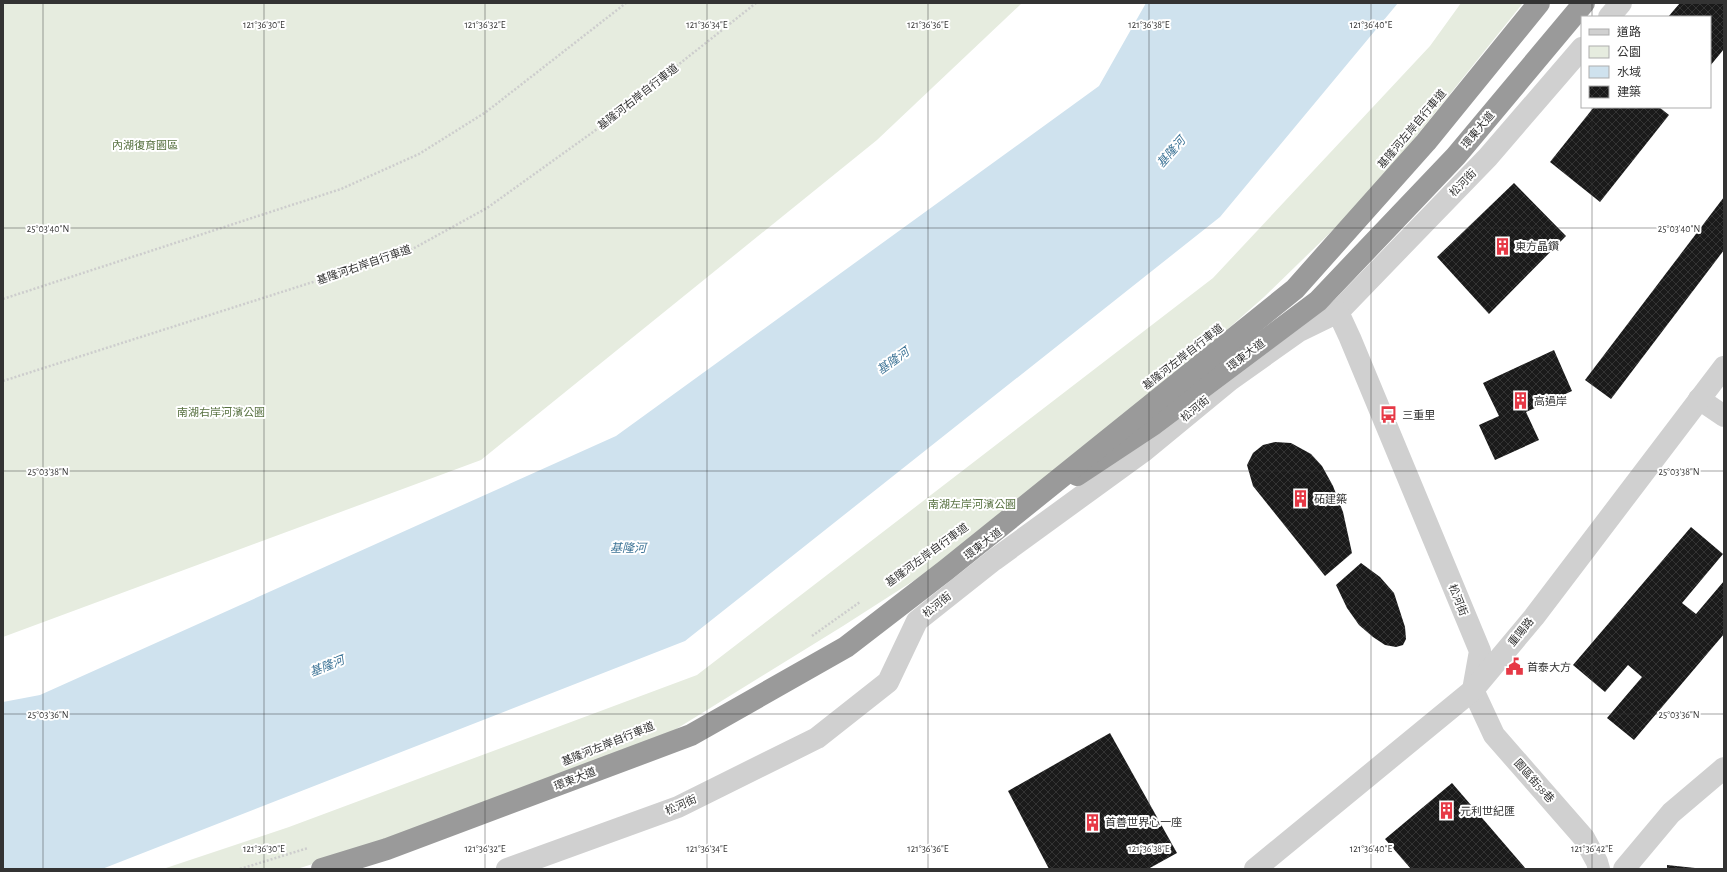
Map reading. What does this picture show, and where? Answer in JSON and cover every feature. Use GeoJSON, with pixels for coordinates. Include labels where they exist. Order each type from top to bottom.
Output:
{"type":"FeatureCollection","features":[{"type":"Feature","properties":{"kind":"highway","name":"環東大道"},"geometry":{"type":"LineString","coordinates":[[322,869],[387,849],[691,735],[846,647],[946,570],[1295,289],[1426,142],[1539,3]]}},
{"type":"Feature","properties":{"kind":"highway","name":"環東大道"},"geometry":{"type":"LineString","coordinates":[[327,869],[472,823],[614,773],[717,724],[872,631],[954,566],[1062,485],[1154,424],[1318,301],[1456,156],[1584,3]]}},
{"type":"Feature","properties":{"kind":"street"},"geometry":{"type":"LineString","coordinates":[[1610,16],[1621,3]]}},
{"type":"Feature","properties":{"kind":"street","name":"松河街"},"geometry":{"type":"LineString","coordinates":[[507,869],[678,807],[816,738],[888,682],[917,621],[994,560],[1145,450],[1230,380],[1299,332],[1338,312],[1488,157],[1581,49]]}},
{"type":"Feature","properties":{"kind":"street","name":"松河街"},"geometry":{"type":"LineString","coordinates":[[1338,312],[1480,651],[1473,690]]}},
{"type":"Feature","properties":{"kind":"street","name":"重陽路"},"geometry":{"type":"LineString","coordinates":[[1255,869],[1473,690],[1534,617],[1698,399],[1724,367]]}},
{"type":"Feature","properties":{"kind":"street"},"geometry":{"type":"LineString","coordinates":[[1698,399],[1724,416]]}},
{"type":"Feature","properties":{"kind":"street","name":"園區街58巷"},"geometry":{"type":"LineString","coordinates":[[1473,690],[1494,735],[1584,838],[1597,862],[1599,869]]}},
{"type":"Feature","properties":{"kind":"street"},"geometry":{"type":"LineString","coordinates":[[1624,869],[1671,813],[1724,768]]}},
{"type":"Feature","properties":{"kind":"path"},"geometry":{"type":"LineString","coordinates":[[3,299],[341,189],[419,154],[486,112],[626,3]]}},
{"type":"Feature","properties":{"kind":"path","name":"基隆河右岸自行車道"},"geometry":{"type":"LineString","coordinates":[[3,381],[407,252],[487,208],[600,127],[756,3]]}},
{"type":"Feature","properties":{"kind":"path"},"geometry":{"type":"LineString","coordinates":[[809,638],[861,602]]}},
{"type":"Feature","properties":{"kind":"path"},"geometry":{"type":"LineString","coordinates":[[240,869],[315,846]]}},
{"type":"Feature","properties":{"kind":"green space","name":"南湖右岸河濱公園"},"geometry":{"type":"Polygon","coordinates":[[[3,3],[1022,3],[877,140],[481,460],[3,637],[3,3]]]}},
{"type":"Feature","properties":{"kind":"green space","name":"南湖左岸河濱公園"},"geometry":{"type":"Polygon","coordinates":[[[1461,3],[1523,3],[1369,195],[1264,297],[1125,420],[988,533],[843,626],[673,731],[448,821],[297,869],[163,869],[289,827],[697,675],[1213,278],[1430,46],[1461,3]]]}},
{"type":"Feature","properties":{"kind":"water","name":"基隆河"},"geometry":{"type":"Polygon","coordinates":[[[1146,3],[1398,3],[1220,217],[685,641],[102,869],[3,869],[3,702],[40,695],[616,436],[1099,86],[1146,3]]]}},
{"type":"Feature","properties":{"kind":"building"},"geometry":{"type":"Polygon","coordinates":[[[1680,3],[1724,3],[1724,49],[1711,65],[1711,16],[1669,16],[1680,3]]]}},
{"type":"Feature","properties":{"kind":"building"},"geometry":{"type":"Polygon","coordinates":[[[1593,108],[1660,108],[1669,115],[1600,202],[1550,162],[1593,108]]]}},
{"type":"Feature","properties":{"kind":"building","name":"東方晶鑽"},"geometry":{"type":"Polygon","coordinates":[[[1514,183],[1566,236],[1489,314],[1437,257],[1514,183]]]}},
{"type":"Feature","properties":{"kind":"building"},"geometry":{"type":"Polygon","coordinates":[[[1724,197],[1724,250],[1611,399],[1585,380],[1724,197]]]}},
{"type":"Feature","properties":{"kind":"building","name":"高過岸"},"geometry":{"type":"Polygon","coordinates":[[[1554,350],[1572,391],[1526,412],[1539,440],[1495,460],[1479,425],[1499,416],[1483,383],[1554,350]]]}},
{"type":"Feature","properties":{"kind":"building","name":"砳建築"},"geometry":{"type":"Polygon","coordinates":[[[1275,442],[1291,443],[1311,454],[1322,466],[1333,486],[1343,512],[1352,553],[1325,576],[1253,486],[1247,465],[1253,453],[1263,445],[1275,442]]]}},
{"type":"Feature","properties":{"kind":"building"},"geometry":{"type":"Polygon","coordinates":[[[1691,527],[1723,554],[1682,603],[1696,614],[1724,581],[1724,634],[1634,740],[1607,718],[1642,677],[1628,665],[1605,692],[1573,665],[1691,527]]]}},
{"type":"Feature","properties":{"kind":"building"},"geometry":{"type":"Polygon","coordinates":[[[1361,563],[1380,577],[1394,593],[1405,627],[1406,639],[1403,645],[1396,647],[1385,645],[1359,625],[1347,608],[1336,585],[1361,563]]]}},
{"type":"Feature","properties":{"kind":"building","name":"首善世界心一座"},"geometry":{"type":"Polygon","coordinates":[[[1110,733],[1177,853],[1148,869],[1049,869],[1008,791],[1110,733]]]}},
{"type":"Feature","properties":{"kind":"building","name":"元利世紀匯"},"geometry":{"type":"Polygon","coordinates":[[[1452,783],[1526,869],[1411,869],[1385,839],[1452,783]]]}},
{"type":"Feature","properties":{"kind":"building"},"geometry":{"type":"Polygon","coordinates":[[[1667,865],[1695,868],[1695,869],[1667,869],[1667,865]]]}},
{"type":"Feature","properties":{"kind":"place","name":"東方晶鑽"},"geometry":{"type":"Point","coordinates":[1502,246]}},
{"type":"Feature","properties":{"kind":"place","name":"高過岸"},"geometry":{"type":"Point","coordinates":[1521,401]}},
{"type":"Feature","properties":{"kind":"place","name":"三重里"},"geometry":{"type":"Point","coordinates":[1389,415]}},
{"type":"Feature","properties":{"kind":"place","name":"砳建築"},"geometry":{"type":"Point","coordinates":[1301,499]}},
{"type":"Feature","properties":{"kind":"place","name":"首泰大方"},"geometry":{"type":"Point","coordinates":[1514,667]}},
{"type":"Feature","properties":{"kind":"place","name":"元利世紀匯"},"geometry":{"type":"Point","coordinates":[1447,811]}},
{"type":"Feature","properties":{"kind":"place","name":"首善世界心一座"},"geometry":{"type":"Point","coordinates":[1092,822]}},
{"type":"Feature","properties":{"kind":"park label","name":"內湖復育園區"},"geometry":{"type":"Point","coordinates":[145,145]}}]}
